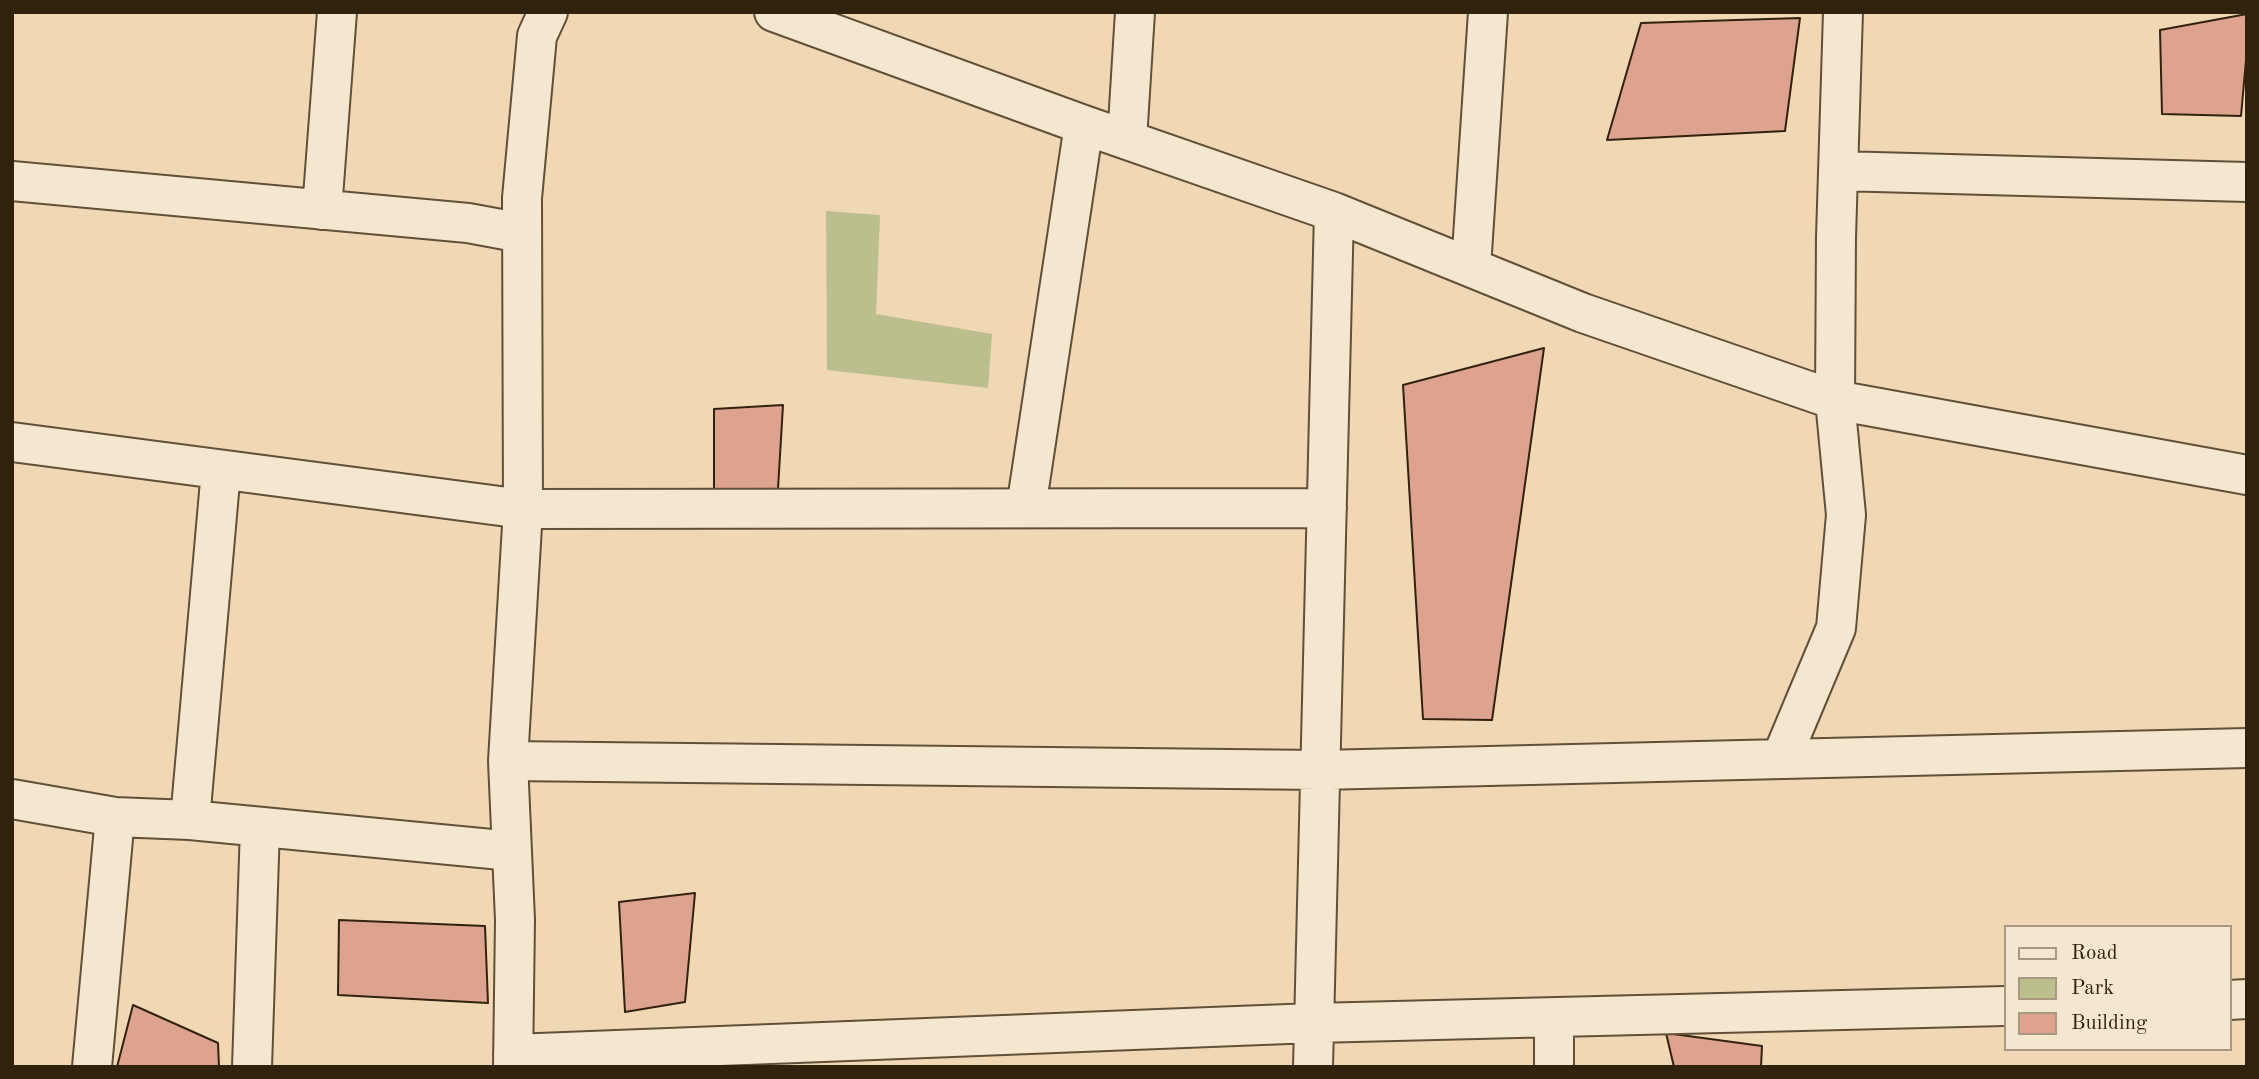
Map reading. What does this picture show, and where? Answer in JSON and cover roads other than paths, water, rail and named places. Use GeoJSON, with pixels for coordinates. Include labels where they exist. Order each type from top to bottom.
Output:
{"type":"FeatureCollection","features":[{"type":"Feature","properties":{"kind":"street"},"geometry":{"type":"LineString","coordinates":[[322,210],[337,12]]}},
{"type":"Feature","properties":{"kind":"street"},"geometry":{"type":"LineString","coordinates":[[548,12],[537,36],[522,198],[523,509],[508,761],[515,920],[513,1060],[1314,1023],[2004,1006]]}},
{"type":"Feature","properties":{"kind":"street"},"geometry":{"type":"LineString","coordinates":[[774,12],[1084,125],[1334,212],[1583,313],[1835,400],[2247,475]]}},
{"type":"Feature","properties":{"kind":"street"},"geometry":{"type":"LineString","coordinates":[[1127,140],[1135,12]]}},
{"type":"Feature","properties":{"kind":"street"},"geometry":{"type":"LineString","coordinates":[[1471,267],[1488,12]]}},
{"type":"Feature","properties":{"kind":"street"},"geometry":{"type":"LineString","coordinates":[[1781,759],[1836,628],[1846,515],[1835,400],[1843,12]]}},
{"type":"Feature","properties":{"kind":"street"},"geometry":{"type":"LineString","coordinates":[[1026,508],[1084,125]]}},
{"type":"Feature","properties":{"kind":"street"},"geometry":{"type":"LineString","coordinates":[[1838,172],[2247,181]]}},
{"type":"Feature","properties":{"kind":"street"},"geometry":{"type":"LineString","coordinates":[[12,181],[468,223],[522,233]]}},
{"type":"Feature","properties":{"kind":"street"},"geometry":{"type":"LineString","coordinates":[[1313,1067],[1334,212]]}},
{"type":"Feature","properties":{"kind":"street"},"geometry":{"type":"LineString","coordinates":[[12,442],[523,509],[1327,508]]}},
{"type":"Feature","properties":{"kind":"street"},"geometry":{"type":"LineString","coordinates":[[190,820],[221,470]]}},
{"type":"Feature","properties":{"kind":"street"},"geometry":{"type":"LineString","coordinates":[[508,761],[1320,770],[2247,748]]}},
{"type":"Feature","properties":{"kind":"street"},"geometry":{"type":"LineString","coordinates":[[12,799],[115,817],[190,820],[512,852]]}},
{"type":"Feature","properties":{"kind":"street"},"geometry":{"type":"LineString","coordinates":[[92,1067],[115,817]]}},
{"type":"Feature","properties":{"kind":"street"},"geometry":{"type":"LineString","coordinates":[[252,1067],[260,827]]}},
{"type":"Feature","properties":{"kind":"street"},"geometry":{"type":"LineString","coordinates":[[1554,1019],[1554,1067]]}}]}
